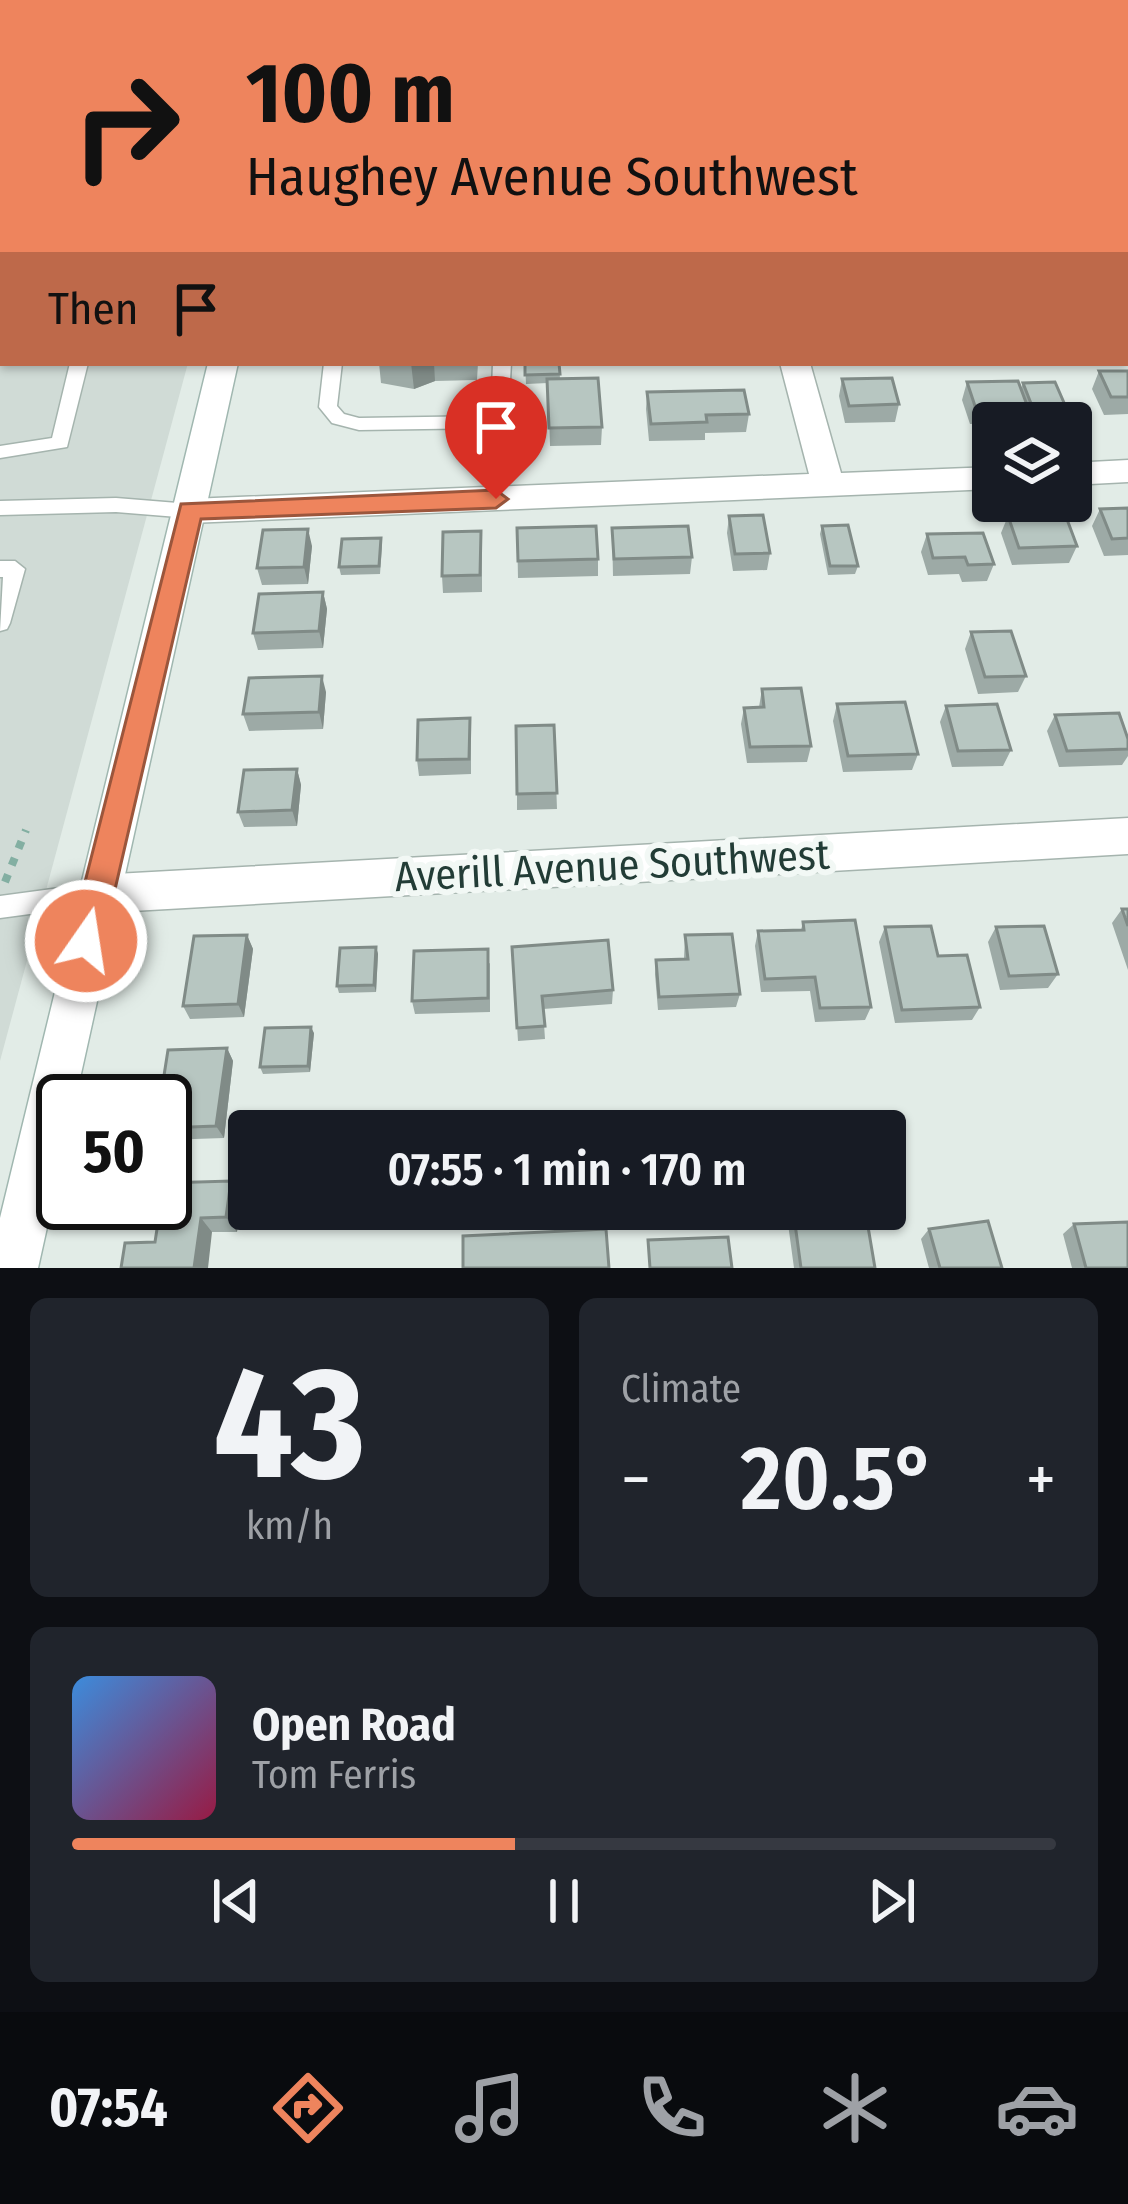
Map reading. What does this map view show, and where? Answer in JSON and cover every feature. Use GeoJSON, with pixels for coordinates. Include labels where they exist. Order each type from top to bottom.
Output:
{"type":"FeatureCollection","features":[{"type":"Feature","properties":{"kind":"street"},"geometry":{"type":"LineString","coordinates":[[13,1268],[222,366]]}},
{"type":"Feature","properties":{"kind":"street"},"geometry":{"type":"LineString","coordinates":[[796,366],[827,485]]}},
{"type":"Feature","properties":{"kind":"street"},"geometry":{"type":"LineString","coordinates":[[1092,473],[1128,471]]}},
{"type":"Feature","properties":{"kind":"street"},"geometry":{"type":"LineString","coordinates":[[190,511],[972,479]]}},
{"type":"Feature","properties":{"kind":"street","name":"Averill Avenue Southwest"},"geometry":{"type":"LineString","coordinates":[[97,894],[1128,836]]}},
{"type":"Feature","properties":{"kind":"lane"},"geometry":{"type":"LineString","coordinates":[[0,452],[60,443],[79,366]]}},
{"type":"Feature","properties":{"kind":"lane"},"geometry":{"type":"LineString","coordinates":[[333,366],[328,407],[347,423],[496,422]]}},
{"type":"Feature","properties":{"kind":"lane"},"geometry":{"type":"LineString","coordinates":[[496,499],[502,366]]}},
{"type":"Feature","properties":{"kind":"lane"},"geometry":{"type":"LineString","coordinates":[[0,508],[116,505],[190,511]]}},
{"type":"Feature","properties":{"kind":"lane"},"geometry":{"type":"LineString","coordinates":[[0,569],[15,569],[0,623]]}},
{"type":"Feature","properties":{"kind":"lane"},"geometry":{"type":"LineString","coordinates":[[0,907],[97,894]]}},
{"type":"Feature","properties":{"kind":"path"},"geometry":{"type":"LineString","coordinates":[[0,896],[26,830]]}},
{"type":"Feature","properties":{"kind":"shaded area"},"geometry":{"type":"Polygon","coordinates":[[[0,366],[187,366],[0,1061],[0,366]]]}},
{"type":"Feature","properties":{"kind":"building"},"geometry":{"type":"Polygon","coordinates":[[[525,366],[559,366],[560,374],[525,375],[525,366]]]}},
{"type":"Feature","properties":{"kind":"building"},"geometry":{"type":"Polygon","coordinates":[[[1099,371],[1128,371],[1128,397],[1111,397],[1099,371]]]}},
{"type":"Feature","properties":{"kind":"building"},"geometry":{"type":"Polygon","coordinates":[[[598,378],[602,427],[549,428],[547,379],[598,378]]]}},
{"type":"Feature","properties":{"kind":"building"},"geometry":{"type":"Polygon","coordinates":[[[892,378],[899,404],[849,406],[842,379],[892,378]]]}},
{"type":"Feature","properties":{"kind":"building"},"geometry":{"type":"Polygon","coordinates":[[[1018,381],[1026,402],[974,402],[967,382],[1018,381]]]}},
{"type":"Feature","properties":{"kind":"building"},"geometry":{"type":"Polygon","coordinates":[[[1055,382],[1064,402],[1030,402],[1023,383],[1055,382]]]}},
{"type":"Feature","properties":{"kind":"building"},"geometry":{"type":"Polygon","coordinates":[[[744,390],[749,414],[706,415],[707,422],[651,424],[647,392],[744,390]]]}},
{"type":"Feature","properties":{"kind":"building"},"geometry":{"type":"Polygon","coordinates":[[[1128,508],[1128,538],[1112,539],[1100,509],[1128,508]]]}},
{"type":"Feature","properties":{"kind":"building"},"geometry":{"type":"Polygon","coordinates":[[[763,515],[770,553],[735,554],[729,516],[763,515]]]}},
{"type":"Feature","properties":{"kind":"building"},"geometry":{"type":"Polygon","coordinates":[[[1010,522],[1068,522],[1077,546],[1019,548],[1010,522]]]}},
{"type":"Feature","properties":{"kind":"building"},"geometry":{"type":"Polygon","coordinates":[[[848,525],[858,566],[830,566],[822,526],[848,525]]]}},
{"type":"Feature","properties":{"kind":"building"},"geometry":{"type":"Polygon","coordinates":[[[596,526],[598,559],[518,561],[517,528],[596,526]]]}},
{"type":"Feature","properties":{"kind":"building"},"geometry":{"type":"Polygon","coordinates":[[[688,526],[692,557],[614,559],[612,528],[688,526]]]}},
{"type":"Feature","properties":{"kind":"building"},"geometry":{"type":"Polygon","coordinates":[[[308,529],[304,567],[257,568],[263,530],[308,529]]]}},
{"type":"Feature","properties":{"kind":"building"},"geometry":{"type":"Polygon","coordinates":[[[481,531],[480,575],[442,576],[443,532],[481,531]]]}},
{"type":"Feature","properties":{"kind":"building"},"geometry":{"type":"Polygon","coordinates":[[[983,533],[994,564],[968,565],[965,557],[933,558],[927,534],[983,533]]]}},
{"type":"Feature","properties":{"kind":"building"},"geometry":{"type":"Polygon","coordinates":[[[381,538],[379,566],[339,567],[342,539],[381,538]]]}},
{"type":"Feature","properties":{"kind":"building"},"geometry":{"type":"Polygon","coordinates":[[[323,592],[319,631],[253,633],[259,594],[323,592]]]}},
{"type":"Feature","properties":{"kind":"building"},"geometry":{"type":"Polygon","coordinates":[[[1011,631],[1026,676],[985,677],[971,632],[1011,631]]]}},
{"type":"Feature","properties":{"kind":"building"},"geometry":{"type":"Polygon","coordinates":[[[322,676],[319,712],[243,714],[249,678],[322,676]]]}},
{"type":"Feature","properties":{"kind":"building"},"geometry":{"type":"Polygon","coordinates":[[[801,688],[811,746],[750,747],[744,708],[764,707],[762,689],[801,688]]]}},
{"type":"Feature","properties":{"kind":"building"},"geometry":{"type":"Polygon","coordinates":[[[905,702],[918,754],[848,756],[837,704],[905,702]]]}},
{"type":"Feature","properties":{"kind":"building"},"geometry":{"type":"Polygon","coordinates":[[[997,704],[1011,750],[958,751],[946,706],[997,704]]]}},
{"type":"Feature","properties":{"kind":"building"},"geometry":{"type":"Polygon","coordinates":[[[1119,713],[1128,749],[1067,751],[1055,715],[1119,713]]]}},
{"type":"Feature","properties":{"kind":"building"},"geometry":{"type":"Polygon","coordinates":[[[470,718],[469,759],[417,760],[418,720],[470,718]]]}},
{"type":"Feature","properties":{"kind":"building"},"geometry":{"type":"Polygon","coordinates":[[[554,725],[557,793],[517,794],[516,726],[554,725]]]}},
{"type":"Feature","properties":{"kind":"building"},"geometry":{"type":"Polygon","coordinates":[[[297,769],[292,810],[238,812],[244,770],[297,769]]]}},
{"type":"Feature","properties":{"kind":"building"},"geometry":{"type":"Polygon","coordinates":[[[855,920],[871,1007],[820,1008],[815,977],[765,979],[758,931],[804,930],[803,922],[855,920]]]}},
{"type":"Feature","properties":{"kind":"building"},"geometry":{"type":"Polygon","coordinates":[[[931,926],[938,956],[967,955],[980,1007],[902,1010],[885,927],[931,926]]]}},
{"type":"Feature","properties":{"kind":"building"},"geometry":{"type":"Polygon","coordinates":[[[1044,926],[1058,974],[1009,976],[996,927],[1044,926]]]}},
{"type":"Feature","properties":{"kind":"building"},"geometry":{"type":"Polygon","coordinates":[[[732,934],[740,994],[659,997],[656,960],[688,959],[685,935],[732,934]]]}},
{"type":"Feature","properties":{"kind":"building"},"geometry":{"type":"Polygon","coordinates":[[[247,935],[238,1004],[183,1006],[194,936],[247,935]]]}},
{"type":"Feature","properties":{"kind":"building"},"geometry":{"type":"Polygon","coordinates":[[[608,940],[613,990],[542,996],[545,1026],[517,1028],[512,947],[608,940]]]}},
{"type":"Feature","properties":{"kind":"building"},"geometry":{"type":"Polygon","coordinates":[[[376,947],[374,985],[337,986],[340,948],[376,947]]]}},
{"type":"Feature","properties":{"kind":"building"},"geometry":{"type":"Polygon","coordinates":[[[488,949],[488,998],[412,1001],[414,951],[488,949]]]}},
{"type":"Feature","properties":{"kind":"building"},"geometry":{"type":"Polygon","coordinates":[[[311,1027],[308,1066],[260,1067],[265,1028],[311,1027]]]}},
{"type":"Feature","properties":{"kind":"building"},"geometry":{"type":"Polygon","coordinates":[[[227,1048],[216,1126],[192,1127],[192,1074],[164,1074],[168,1050],[227,1048]]]}},
{"type":"Feature","properties":{"kind":"building"},"geometry":{"type":"Polygon","coordinates":[[[228,1181],[226,1217],[201,1218],[194,1268],[121,1268],[125,1243],[155,1242],[157,1230],[192,1230],[192,1182],[228,1181]]]}},
{"type":"Feature","properties":{"kind":"building"},"geometry":{"type":"Polygon","coordinates":[[[988,1221],[1002,1268],[940,1268],[929,1229],[988,1221]]]}},
{"type":"Feature","properties":{"kind":"building"},"geometry":{"type":"Polygon","coordinates":[[[1128,1222],[1128,1268],[1086,1268],[1074,1224],[1128,1222]]]}},
{"type":"Feature","properties":{"kind":"building"},"geometry":{"type":"Polygon","coordinates":[[[606,1230],[609,1268],[463,1268],[463,1236],[606,1230]]]}},
{"type":"Feature","properties":{"kind":"building"},"geometry":{"type":"Polygon","coordinates":[[[796,1230],[869,1230],[875,1268],[801,1268],[796,1230]]]}},
{"type":"Feature","properties":{"kind":"building"},"geometry":{"type":"Polygon","coordinates":[[[728,1237],[732,1268],[650,1268],[648,1240],[728,1237]]]}},
{"type":"Feature","properties":{"kind":"route"},"geometry":{"type":"LineString","coordinates":[[86,941],[190,511],[496,499]]}}]}
